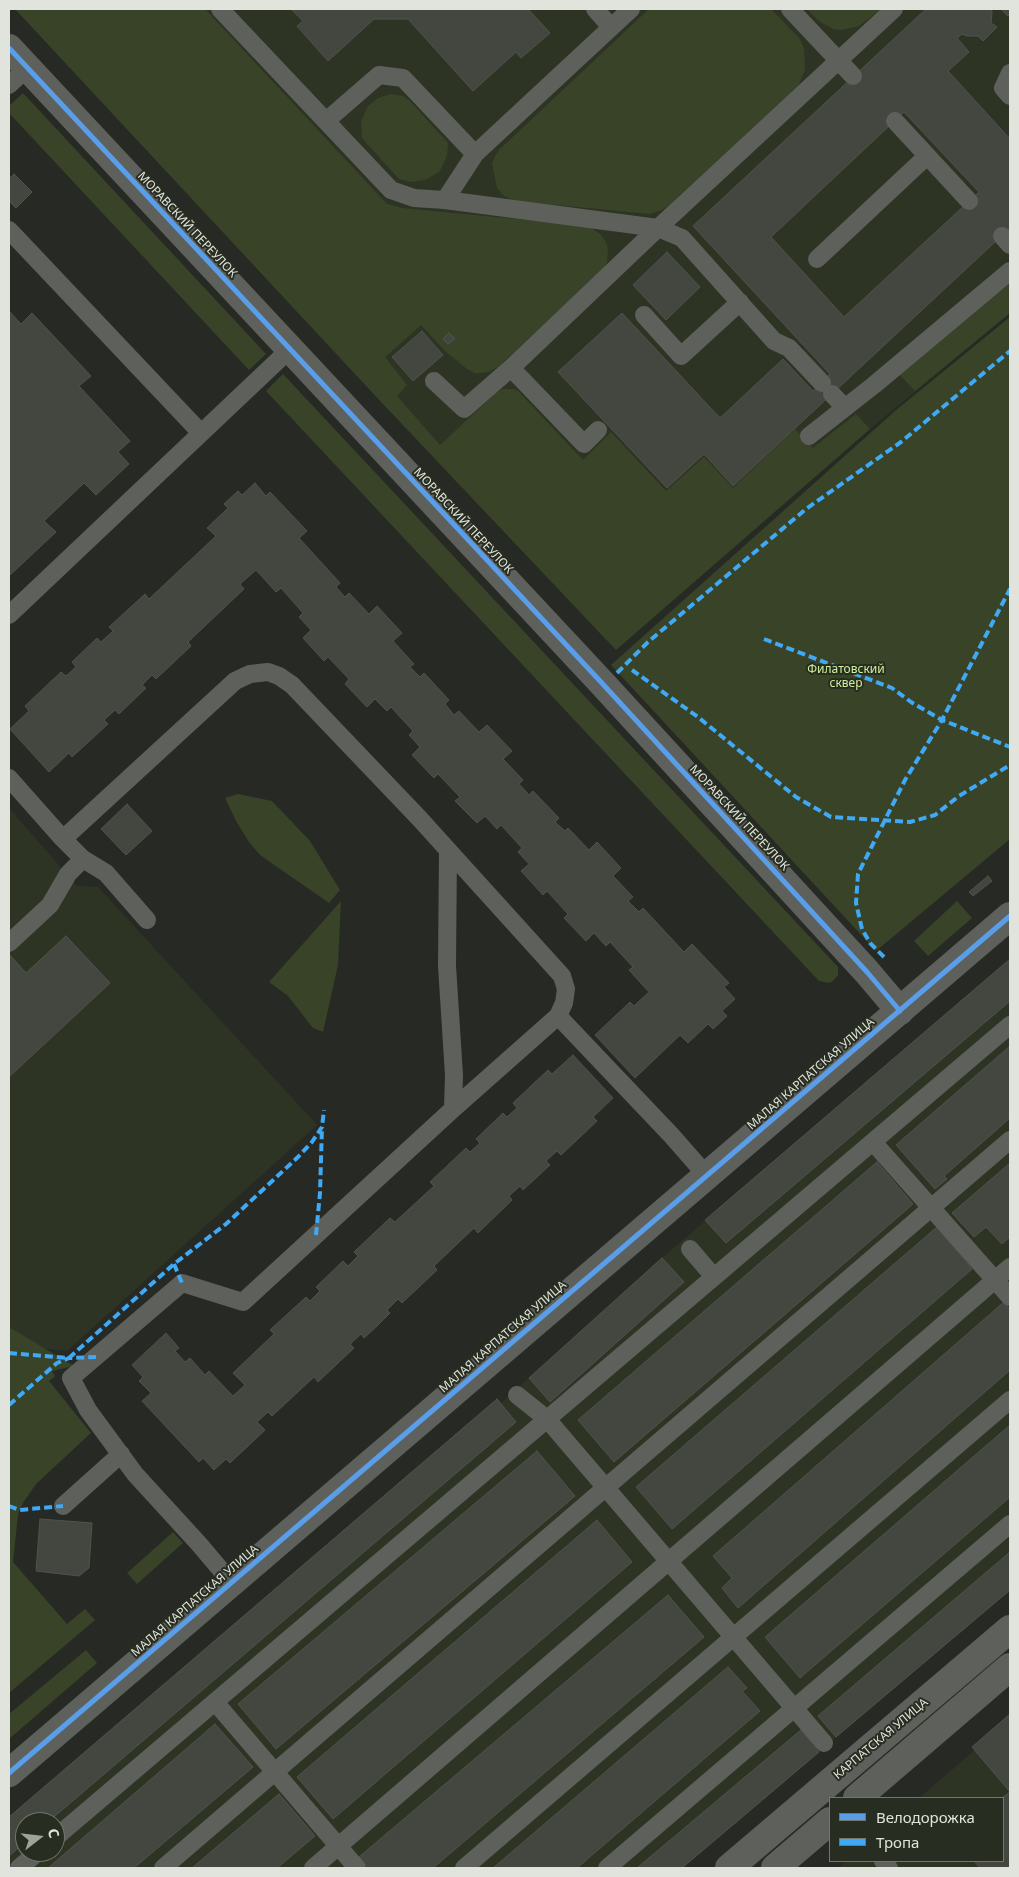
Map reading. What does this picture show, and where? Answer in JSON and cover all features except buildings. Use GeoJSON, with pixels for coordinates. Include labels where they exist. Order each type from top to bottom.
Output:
{"type":"FeatureCollection","features":[{"type":"Feature","properties":{"kind":"street","name":"МОРАВСКИЙ ПЕРЕУЛОК"},"geometry":{"type":"LineString","coordinates":[[9,48],[18,76],[289,350],[600,681],[867,972],[900,1011]]}},
{"type":"Feature","properties":{"kind":"street","name":"МАЛАЯ КАРПАТСКАЯ УЛИЦА"},"geometry":{"type":"LineString","coordinates":[[9,1773],[1010,916]]}},
{"type":"Feature","properties":{"kind":"street","name":"КАРПАТСКАЯ УЛИЦА"},"geometry":{"type":"LineString","coordinates":[[729,1868],[827,1793],[1010,1628]]}},
{"type":"Feature","properties":{"kind":"street"},"geometry":{"type":"LineString","coordinates":[[858,1797],[1010,1667]]}},
{"type":"Feature","properties":{"kind":"street"},"geometry":{"type":"LineString","coordinates":[[775,1868],[829,1822]]}},
{"type":"Feature","properties":{"kind":"lane"},"geometry":{"type":"LineString","coordinates":[[220,9],[391,190],[414,198],[445,200],[658,228],[682,238],[774,341],[789,348],[845,408]]}},
{"type":"Feature","properties":{"kind":"lane"},"geometry":{"type":"LineString","coordinates":[[595,9],[611,27]]}},
{"type":"Feature","properties":{"kind":"lane"},"geometry":{"type":"LineString","coordinates":[[445,200],[475,154],[631,9]]}},
{"type":"Feature","properties":{"kind":"lane"},"geometry":{"type":"LineString","coordinates":[[790,9],[853,76]]}},
{"type":"Feature","properties":{"kind":"lane"},"geometry":{"type":"LineString","coordinates":[[434,381],[464,408],[511,368],[658,228],[894,9]]}},
{"type":"Feature","properties":{"kind":"lane"},"geometry":{"type":"LineString","coordinates":[[1010,73],[1003,88],[1010,96]]}},
{"type":"Feature","properties":{"kind":"lane"},"geometry":{"type":"LineString","coordinates":[[326,121],[379,75],[403,78],[475,154]]}},
{"type":"Feature","properties":{"kind":"lane"},"geometry":{"type":"LineString","coordinates":[[895,121],[969,201]]}},
{"type":"Feature","properties":{"kind":"lane"},"geometry":{"type":"LineString","coordinates":[[817,259],[927,156]]}},
{"type":"Feature","properties":{"kind":"lane"},"geometry":{"type":"LineString","coordinates":[[9,230],[201,433]]}},
{"type":"Feature","properties":{"kind":"lane"},"geometry":{"type":"LineString","coordinates":[[809,436],[1010,271]]}},
{"type":"Feature","properties":{"kind":"lane"},"geometry":{"type":"LineString","coordinates":[[644,315],[681,356],[740,302]]}},
{"type":"Feature","properties":{"kind":"lane"},"geometry":{"type":"LineString","coordinates":[[9,615],[289,350]]}},
{"type":"Feature","properties":{"kind":"lane"},"geometry":{"type":"LineString","coordinates":[[511,368],[584,444],[598,430]]}},
{"type":"Feature","properties":{"kind":"lane"},"geometry":{"type":"LineString","coordinates":[[63,839],[235,681],[250,674],[268,672],[279,676],[292,685],[448,850],[562,976],[566,989],[564,1003],[558,1016],[453,1109],[243,1302],[182,1283],[72,1378],[88,1410],[134,1474],[199,1544],[232,1583]]}},
{"type":"Feature","properties":{"kind":"lane"},"geometry":{"type":"LineString","coordinates":[[9,778],[63,839],[83,859],[106,873],[147,920]]}},
{"type":"Feature","properties":{"kind":"lane"},"geometry":{"type":"LineString","coordinates":[[448,850],[446,966],[454,1074],[453,1109]]}},
{"type":"Feature","properties":{"kind":"lane"},"geometry":{"type":"LineString","coordinates":[[9,943],[50,905],[68,874],[83,859]]}},
{"type":"Feature","properties":{"kind":"lane"},"geometry":{"type":"LineString","coordinates":[[558,1016],[672,1136],[707,1176]]}},
{"type":"Feature","properties":{"kind":"lane"},"geometry":{"type":"LineString","coordinates":[[65,1830],[1010,1025]]}},
{"type":"Feature","properties":{"kind":"lane"},"geometry":{"type":"LineString","coordinates":[[163,1868],[1010,1140]]}},
{"type":"Feature","properties":{"kind":"lane"},"geometry":{"type":"LineString","coordinates":[[873,1142],[1010,1297]]}},
{"type":"Feature","properties":{"kind":"lane"},"geometry":{"type":"LineString","coordinates":[[690,1249],[714,1277]]}},
{"type":"Feature","properties":{"kind":"lane"},"geometry":{"type":"LineString","coordinates":[[313,1868],[1010,1267]]}},
{"type":"Feature","properties":{"kind":"lane"},"geometry":{"type":"LineString","coordinates":[[517,1395],[547,1419],[824,1743]]}},
{"type":"Feature","properties":{"kind":"lane"},"geometry":{"type":"LineString","coordinates":[[464,1868],[1010,1400]]}},
{"type":"Feature","properties":{"kind":"lane"},"geometry":{"type":"LineString","coordinates":[[63,1506],[121,1454]]}},
{"type":"Feature","properties":{"kind":"lane"},"geometry":{"type":"LineString","coordinates":[[607,1868],[1010,1524]]}},
{"type":"Feature","properties":{"kind":"lane"},"geometry":{"type":"LineString","coordinates":[[215,1702],[358,1868]]}},
{"type":"Feature","properties":{"kind":"shaded area"},"geometry":{"type":"Polygon","coordinates":[[[15,9],[1010,9],[1010,313],[870,429],[616,650],[383,404],[15,9]]]}},
{"type":"Feature","properties":{"kind":"shaded area"},"geometry":{"type":"Polygon","coordinates":[[[9,808],[77,886],[98,887],[317,1125],[67,1351],[9,1345],[9,808]]]}},
{"type":"Feature","properties":{"kind":"shaded area"},"geometry":{"type":"Polygon","coordinates":[[[1010,959],[1010,1590],[682,1868],[9,1868],[9,1817],[497,1399],[501,1403],[662,1258],[1010,959]]]}},
{"type":"Feature","properties":{"kind":"shaded area"},"geometry":{"type":"Polygon","coordinates":[[[1010,1720],[1010,1868],[839,1868],[846,1862],[1004,1862],[1004,1797],[920,1797],[1010,1720]]]}},
{"type":"Feature","properties":{"kind":"green space"},"geometry":{"type":"Polygon","coordinates":[[[15,9],[205,9],[387,204],[402,208],[589,226],[600,234],[606,242],[608,249],[607,262],[604,268],[498,367],[481,373],[475,373],[467,369],[445,351],[421,325],[385,357],[407,385],[397,396],[440,445],[497,392],[503,389],[514,389],[583,460],[611,432],[666,491],[704,457],[733,488],[795,429],[813,448],[856,414],[870,429],[616,650],[383,404],[15,9]]]}},
{"type":"Feature","properties":{"kind":"green space"},"geometry":{"type":"Polygon","coordinates":[[[649,9],[771,9],[800,39],[804,49],[805,70],[798,86],[667,207],[660,211],[649,214],[515,201],[504,196],[497,188],[492,164],[500,149],[649,9]]]}},
{"type":"Feature","properties":{"kind":"green space"},"geometry":{"type":"Polygon","coordinates":[[[807,9],[881,9],[859,26],[842,30],[833,29],[819,21],[807,9]]]}},
{"type":"Feature","properties":{"kind":"green space"},"geometry":{"type":"Polygon","coordinates":[[[23,93],[266,354],[249,370],[9,113],[9,106],[23,93]]]}},
{"type":"Feature","properties":{"kind":"green space"},"geometry":{"type":"Polygon","coordinates":[[[391,94],[403,96],[409,100],[448,143],[447,156],[439,172],[425,180],[410,182],[399,179],[362,138],[361,121],[368,106],[378,98],[391,94]]]}},
{"type":"Feature","properties":{"kind":"green space"},"geometry":{"type":"Polygon","coordinates":[[[1010,281],[1010,313],[915,391],[899,374],[1010,281]]]}},
{"type":"Feature","properties":{"kind":"green space","name":"Филатовский сквер"},"geometry":{"type":"Polygon","coordinates":[[[1010,317],[1010,839],[876,951],[611,665],[895,411],[1010,317]]]}},
{"type":"Feature","properties":{"kind":"green space"},"geometry":{"type":"Polygon","coordinates":[[[283,374],[838,967],[838,975],[834,980],[830,983],[819,981],[266,391],[283,374]]]}},
{"type":"Feature","properties":{"kind":"green space"},"geometry":{"type":"Polygon","coordinates":[[[238,794],[272,801],[310,841],[340,890],[329,903],[260,855],[249,842],[225,798],[238,794]]]}},
{"type":"Feature","properties":{"kind":"green space"},"geometry":{"type":"Polygon","coordinates":[[[341,901],[338,965],[323,1032],[313,1028],[288,996],[269,982],[341,901]]]}},
{"type":"Feature","properties":{"kind":"green space"},"geometry":{"type":"Polygon","coordinates":[[[957,901],[972,918],[928,956],[914,941],[957,901]]]}},
{"type":"Feature","properties":{"kind":"green space"},"geometry":{"type":"Polygon","coordinates":[[[9,1327],[74,1366],[52,1371],[55,1376],[49,1381],[91,1433],[36,1484],[23,1503],[18,1514],[13,1562],[67,1624],[85,1609],[95,1620],[9,1693],[9,1327]]]}},
{"type":"Feature","properties":{"kind":"green space"},"geometry":{"type":"Polygon","coordinates":[[[173,1532],[183,1543],[137,1584],[127,1573],[173,1532]]]}},
{"type":"Feature","properties":{"kind":"green space"},"geometry":{"type":"Polygon","coordinates":[[[86,1650],[97,1663],[9,1739],[9,1714],[86,1650]]]}},
{"type":"Feature","properties":{"kind":"marked path"},"geometry":{"type":"LineString","coordinates":[[617,673],[648,642],[806,509],[901,442],[1010,351]]}},
{"type":"Feature","properties":{"kind":"marked path"},"geometry":{"type":"LineString","coordinates":[[884,957],[870,943],[862,929],[856,903],[858,874],[905,780],[942,720],[1010,589]]}},
{"type":"Feature","properties":{"kind":"marked path"},"geometry":{"type":"LineString","coordinates":[[764,639],[892,688],[911,702],[942,720],[1010,747]]}},
{"type":"Feature","properties":{"kind":"marked path"},"geometry":{"type":"LineString","coordinates":[[632,670],[698,717],[796,797],[831,817],[910,822],[935,815],[959,796],[1010,765]]}},
{"type":"Feature","properties":{"kind":"marked path"},"geometry":{"type":"LineString","coordinates":[[9,1353],[69,1358],[174,1264],[226,1224],[298,1157],[312,1142],[322,1127],[324,1110]]}},
{"type":"Feature","properties":{"kind":"marked path"},"geometry":{"type":"LineString","coordinates":[[316,1235],[320,1193],[322,1127]]}},
{"type":"Feature","properties":{"kind":"marked path"},"geometry":{"type":"LineString","coordinates":[[174,1264],[182,1283]]}},
{"type":"Feature","properties":{"kind":"marked path"},"geometry":{"type":"LineString","coordinates":[[9,1405],[57,1363],[69,1358],[96,1357]]}},
{"type":"Feature","properties":{"kind":"marked path"},"geometry":{"type":"LineString","coordinates":[[9,1506],[19,1510],[63,1506]]}},
{"type":"Feature","properties":{"kind":"cycle path"},"geometry":{"type":"LineString","coordinates":[[9,48],[600,681],[867,972],[900,1011]]}},
{"type":"Feature","properties":{"kind":"cycle path"},"geometry":{"type":"LineString","coordinates":[[9,1773],[1010,916]]}}]}
